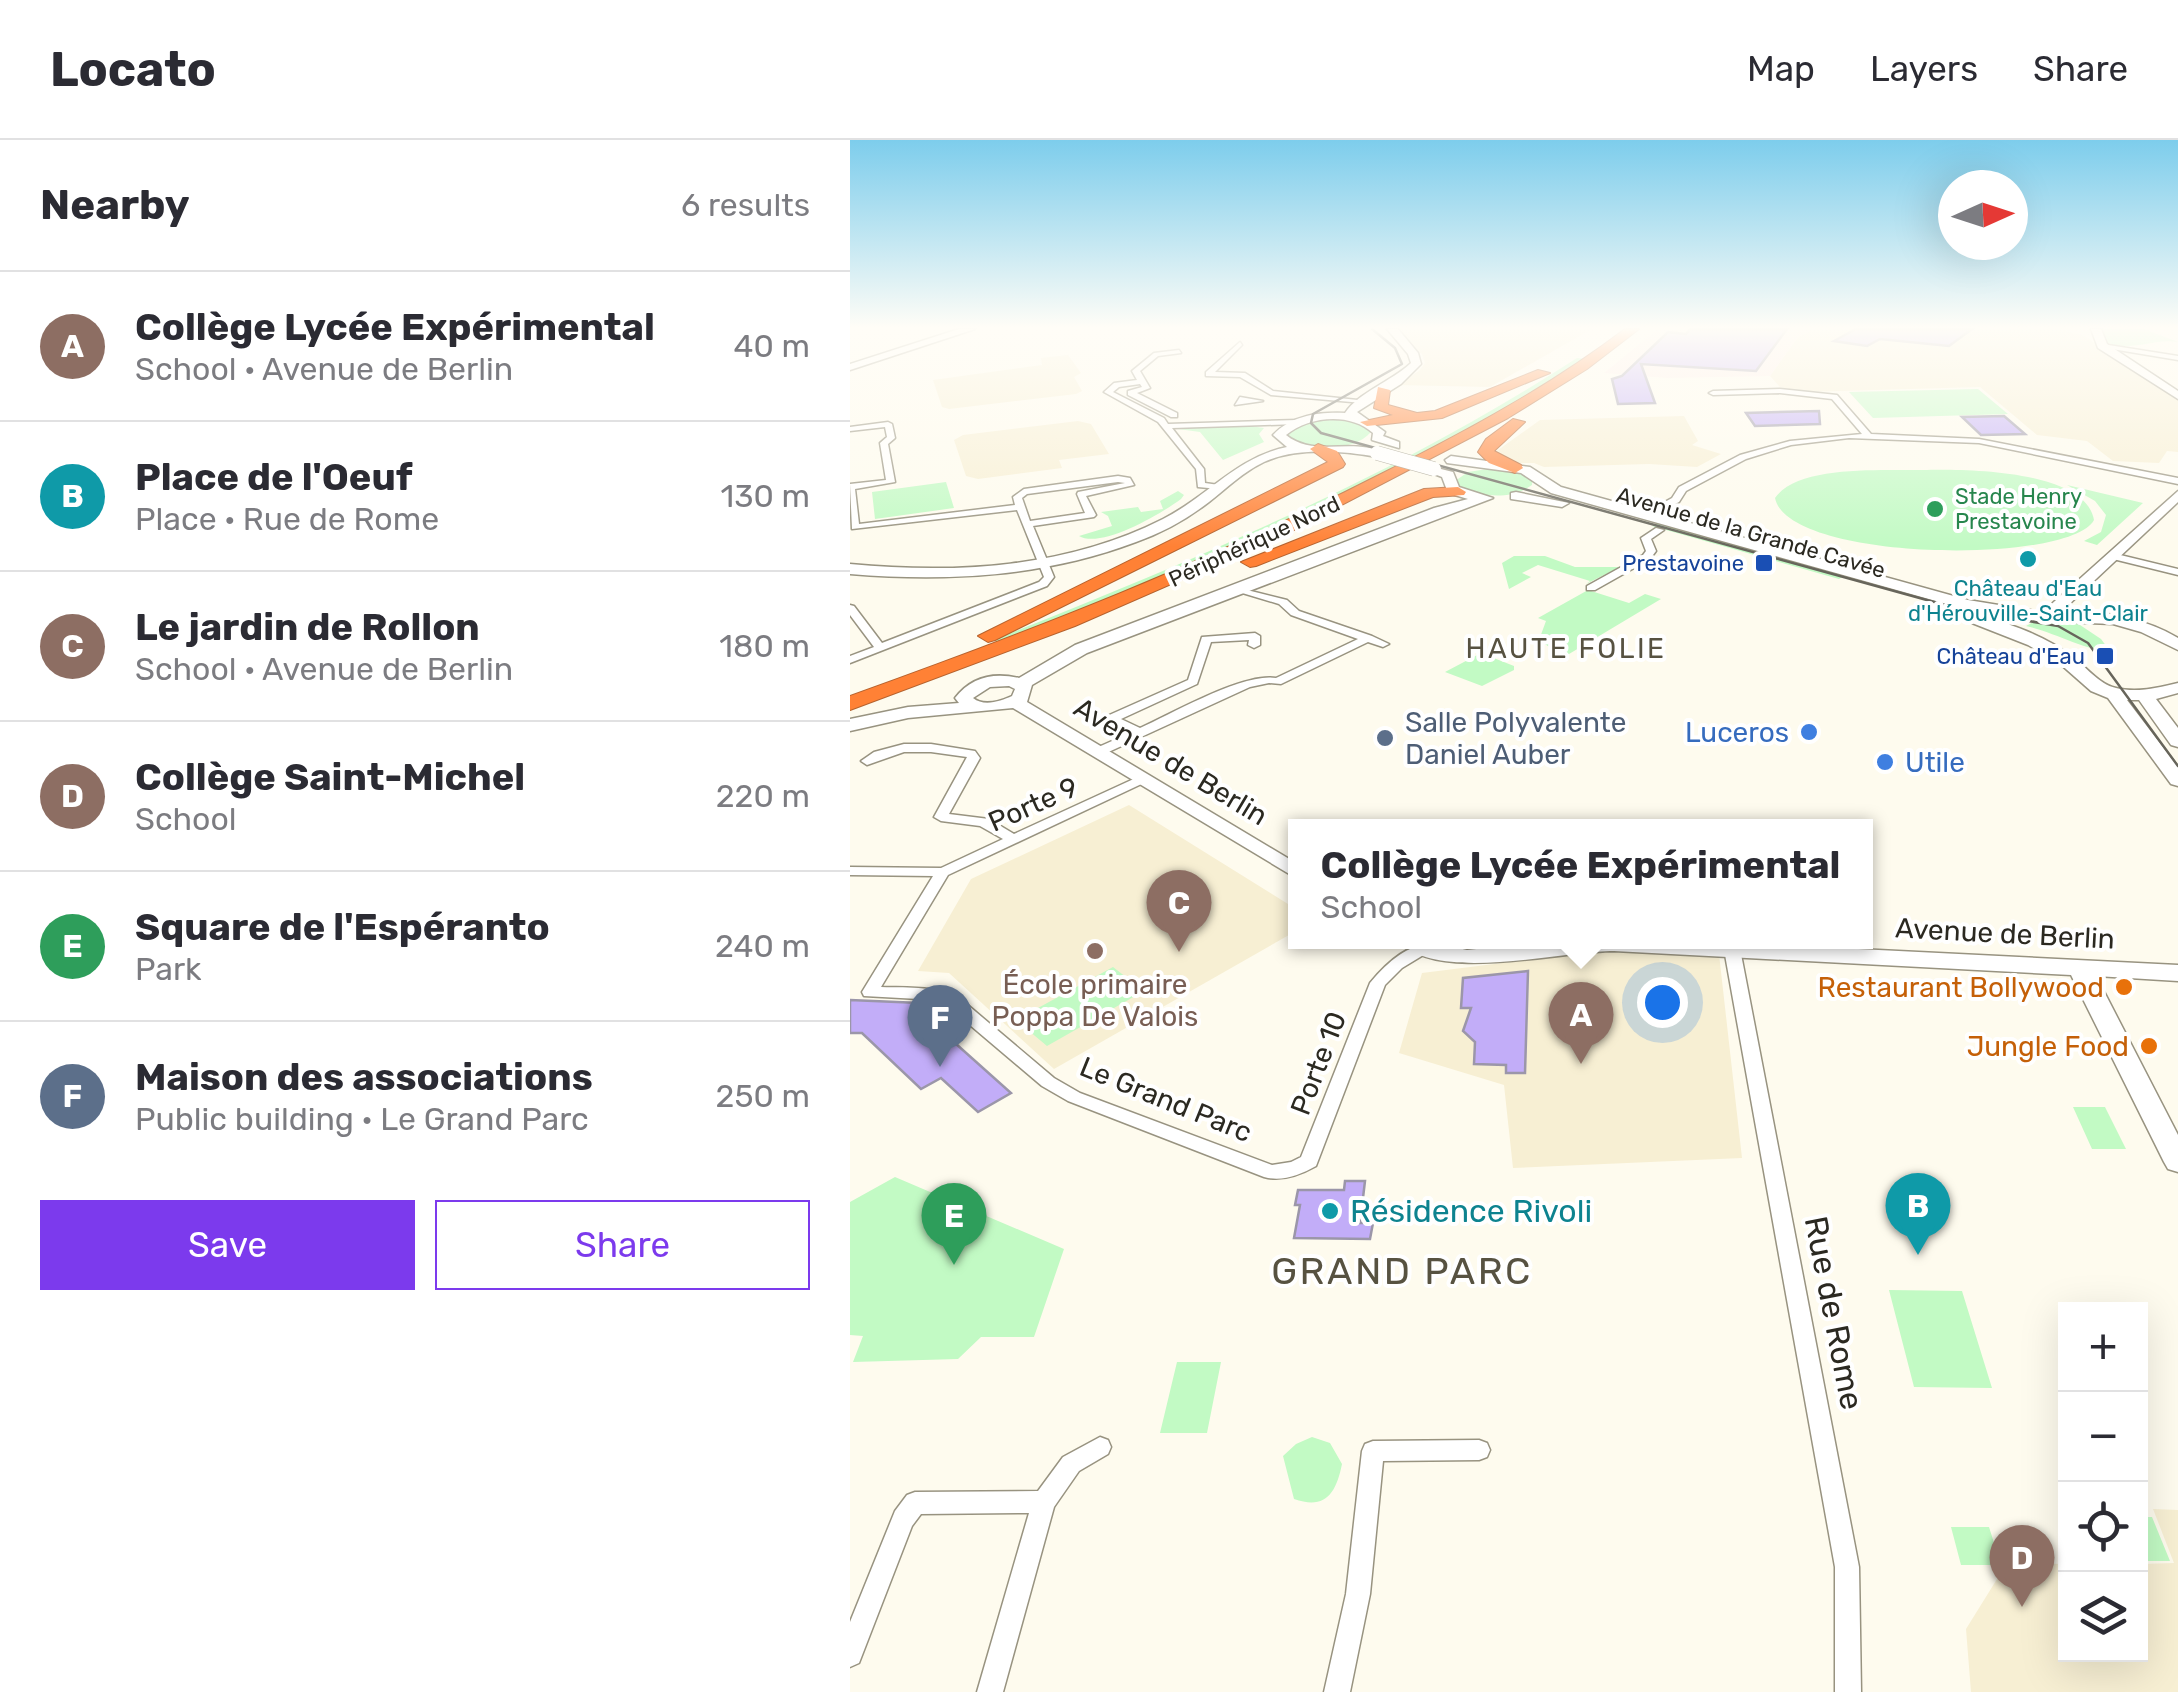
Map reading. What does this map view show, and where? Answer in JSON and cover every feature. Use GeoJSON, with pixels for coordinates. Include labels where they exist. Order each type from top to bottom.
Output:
{"type":"FeatureCollection","features":[{"type":"Feature","properties":{"kind":"highway"},"geometry":{"type":"LineString","coordinates":[[1381,401],[1386,411],[1405,415],[1442,414],[1474,401]]}},
{"type":"Feature","properties":{"kind":"highway","name":"Périphérique Nord"},"geometry":{"type":"LineString","coordinates":[[850,686],[1106,590],[1275,517],[1426,443],[1499,401]]}},
{"type":"Feature","properties":{"kind":"highway","name":"Périphérique Nord"},"geometry":{"type":"LineString","coordinates":[[852,717],[1300,520],[1525,401]]}},
{"type":"Feature","properties":{"kind":"highway"},"geometry":{"type":"LineString","coordinates":[[1487,425],[1502,421],[1534,401]]}},
{"type":"Feature","properties":{"kind":"highway"},"geometry":{"type":"LineString","coordinates":[[1515,468],[1490,458],[1486,452],[1491,442],[1546,401]]}},
{"type":"Feature","properties":{"kind":"highway"},"geometry":{"type":"LineString","coordinates":[[1359,409],[1442,414]]}},
{"type":"Feature","properties":{"kind":"highway"},"geometry":{"type":"LineString","coordinates":[[988,636],[1337,464],[1332,454],[1310,448]]}},
{"type":"Feature","properties":{"kind":"highway"},"geometry":{"type":"LineString","coordinates":[[1031,637],[1065,630],[1409,503],[1426,493],[1459,493]]}},
{"type":"Feature","properties":{"kind":"street"},"geometry":{"type":"LineString","coordinates":[[1126,401],[1167,426],[1209,486]]}},
{"type":"Feature","properties":{"kind":"street"},"geometry":{"type":"LineString","coordinates":[[1147,401],[1174,416]]}},
{"type":"Feature","properties":{"kind":"street"},"geometry":{"type":"LineString","coordinates":[[1233,422],[1247,402],[1253,401]]}},
{"type":"Feature","properties":{"kind":"street"},"geometry":{"type":"LineString","coordinates":[[1320,401],[1359,409],[1378,429],[1376,437]]}},
{"type":"Feature","properties":{"kind":"street"},"geometry":{"type":"LineString","coordinates":[[1167,426],[1298,422],[1359,409],[1369,401]]}},
{"type":"Feature","properties":{"kind":"street"},"geometry":{"type":"LineString","coordinates":[[1331,417],[1359,409],[1369,401]]}},
{"type":"Feature","properties":{"kind":"street"},"geometry":{"type":"LineString","coordinates":[[1838,401],[1867,435]]}},
{"type":"Feature","properties":{"kind":"street"},"geometry":{"type":"LineString","coordinates":[[1252,422],[1280,433],[1286,443],[1377,453],[1434,469],[1459,493],[1486,498],[1516,496],[1536,490],[1540,482]]}},
{"type":"Feature","properties":{"kind":"street"},"geometry":{"type":"LineString","coordinates":[[850,569],[941,572],[1098,549],[1184,514],[1233,459],[1298,422]]}},
{"type":"Feature","properties":{"kind":"street"},"geometry":{"type":"LineString","coordinates":[[850,426],[888,424],[891,438],[884,443],[891,482],[850,487],[855,528],[1020,507]]}},
{"type":"Feature","properties":{"kind":"street"},"geometry":{"type":"LineString","coordinates":[[1646,516],[1676,500],[1682,489],[1755,452],[1802,440],[1867,435],[1998,444],[2178,481]]}},
{"type":"Feature","properties":{"kind":"street"},"geometry":{"type":"LineString","coordinates":[[1347,448],[1376,437],[1451,460],[1515,468],[1533,473],[1540,482],[1556,490],[1966,604],[2036,616],[2092,616],[2139,625],[2178,644]]}},
{"type":"Feature","properties":{"kind":"street"},"geometry":{"type":"LineString","coordinates":[[1209,486],[1248,464],[1310,448]]}},
{"type":"Feature","properties":{"kind":"street"},"geometry":{"type":"LineString","coordinates":[[852,717],[979,708],[1019,693],[1081,648],[1243,590],[1459,493],[1466,469],[1488,466]]}},
{"type":"Feature","properties":{"kind":"street"},"geometry":{"type":"LineString","coordinates":[[850,660],[1043,584],[1049,578],[1026,524],[1017,496],[1127,480],[1130,485],[1081,494],[1088,509],[1026,524]]}},
{"type":"Feature","properties":{"kind":"street","name":"Avenue de la Grande Cavée"},"geometry":{"type":"LineString","coordinates":[[1516,496],[1540,497],[1964,616],[2064,658],[2096,687],[2114,694]]}},
{"type":"Feature","properties":{"kind":"street"},"geometry":{"type":"LineString","coordinates":[[2028,640],[2016,627],[2020,621],[2052,612],[2178,496]]}},
{"type":"Feature","properties":{"kind":"street"},"geometry":{"type":"LineString","coordinates":[[1591,588],[1646,557],[1651,551],[1646,538],[1659,530]]}},
{"type":"Feature","properties":{"kind":"street"},"geometry":{"type":"LineString","coordinates":[[2112,556],[2178,572]]}},
{"type":"Feature","properties":{"kind":"street"},"geometry":{"type":"LineString","coordinates":[[850,560],[939,565],[1042,558]]}},
{"type":"Feature","properties":{"kind":"street"},"geometry":{"type":"LineString","coordinates":[[1243,590],[1283,602],[1295,613],[1383,644]]}},
{"type":"Feature","properties":{"kind":"street"},"geometry":{"type":"LineString","coordinates":[[2074,592],[2072,604],[2092,616]]}},
{"type":"Feature","properties":{"kind":"street"},"geometry":{"type":"LineString","coordinates":[[850,608],[881,649]]}},
{"type":"Feature","properties":{"kind":"street"},"geometry":{"type":"LineString","coordinates":[[1140,733],[1111,719],[1193,682],[1206,639],[1256,636],[1254,645]]}},
{"type":"Feature","properties":{"kind":"street"},"geometry":{"type":"LineString","coordinates":[[1098,752],[1256,681],[1276,682],[1368,638]]}},
{"type":"Feature","properties":{"kind":"street"},"geometry":{"type":"LineString","coordinates":[[852,717],[988,682],[1019,693]]}},
{"type":"Feature","properties":{"kind":"street"},"geometry":{"type":"LineString","coordinates":[[979,708],[969,705],[964,698],[971,689],[988,682]]}},
{"type":"Feature","properties":{"kind":"street"},"geometry":{"type":"LineString","coordinates":[[2114,694],[2144,695],[2178,688]]}},
{"type":"Feature","properties":{"kind":"street","name":"Avenue de Berlin"},"geometry":{"type":"LineString","coordinates":[[1019,693],[1098,752],[1288,867]]}},
{"type":"Feature","properties":{"kind":"street"},"geometry":{"type":"LineString","coordinates":[[2114,694],[2178,780]]}},
{"type":"Feature","properties":{"kind":"street"},"geometry":{"type":"LineString","coordinates":[[2144,695],[2178,741]]}},
{"type":"Feature","properties":{"kind":"street"},"geometry":{"type":"LineString","coordinates":[[867,760],[882,751],[916,748],[971,754],[974,758],[941,817],[984,822],[1014,840]]}},
{"type":"Feature","properties":{"kind":"street","name":"Porte 9"},"geometry":{"type":"LineString","coordinates":[[942,872],[1143,780]]}},
{"type":"Feature","properties":{"kind":"street"},"geometry":{"type":"LineString","coordinates":[[850,872],[942,872]]}},
{"type":"Feature","properties":{"kind":"street","name":"Le Grand Parc"},"geometry":{"type":"LineString","coordinates":[[942,872],[870,992],[941,995],[1048,1082],[1074,1097],[1271,1172],[1295,1169],[1309,1161]]}},
{"type":"Feature","properties":{"kind":"street","name":"Porte 10"},"geometry":{"type":"LineString","coordinates":[[1309,1161],[1378,983],[1415,949]]}},
{"type":"Feature","properties":{"kind":"street","name":"Avenue de Berlin"},"geometry":{"type":"LineString","coordinates":[[1429,949],[1447,956],[1480,958],[1548,949]]}},
{"type":"Feature","properties":{"kind":"street","name":"Avenue de Berlin"},"geometry":{"type":"LineString","coordinates":[[1732,949],[2178,973]]}},
{"type":"Feature","properties":{"kind":"street","name":"Rue de Rome"},"geometry":{"type":"LineString","coordinates":[[1732,949],[1844,1552],[1848,1692]]}},
{"type":"Feature","properties":{"kind":"street"},"geometry":{"type":"LineString","coordinates":[[2079,966],[2178,1162]]}},
{"type":"Feature","properties":{"kind":"street"},"geometry":{"type":"LineString","coordinates":[[990,1692],[1044,1502],[1071,1464],[1100,1446]]}},
{"type":"Feature","properties":{"kind":"street"},"geometry":{"type":"LineString","coordinates":[[1337,1692],[1358,1594],[1373,1451],[1479,1450]]}},
{"type":"Feature","properties":{"kind":"street"},"geometry":{"type":"LineString","coordinates":[[850,1654],[903,1519],[915,1503],[1044,1502]]}},
{"type":"Feature","properties":{"kind":"shaded area"},"geometry":{"type":"Polygon","coordinates":[[[940,401],[1013,401],[949,409],[942,407],[940,401]]]}},
{"type":"Feature","properties":{"kind":"shaded area"},"geometry":{"type":"Polygon","coordinates":[[[1997,401],[2178,401],[2178,452],[2167,451],[2159,463],[2113,461],[2087,441],[2037,435],[1997,401]]]}},
{"type":"Feature","properties":{"kind":"shaded area"},"geometry":{"type":"Polygon","coordinates":[[[1684,416],[1698,441],[1692,445],[1721,454],[1697,467],[1544,467],[1534,463],[1493,463],[1491,455],[1540,420],[1684,416]]]}},
{"type":"Feature","properties":{"kind":"shaded area"},"geometry":{"type":"Polygon","coordinates":[[[1078,421],[1091,424],[1109,454],[1059,460],[1062,468],[978,479],[966,476],[954,440],[963,435],[1078,421]]]}},
{"type":"Feature","properties":{"kind":"shaded area","name":"École primaire Poppa De Valois"},"geometry":{"type":"Polygon","coordinates":[[[1129,805],[1288,904],[1288,936],[1054,1069],[949,973],[918,971],[971,879],[1129,805]]]}},
{"type":"Feature","properties":{"kind":"shaded area"},"geometry":{"type":"Polygon","coordinates":[[[1591,952],[1719,954],[1742,1158],[1513,1168],[1504,1085],[1399,1053],[1422,973],[1591,952]]]}},
{"type":"Feature","properties":{"kind":"shaded area"},"geometry":{"type":"Polygon","coordinates":[[[2153,1509],[2178,1510],[2178,1692],[1971,1692],[1966,1629],[2007,1563],[2058,1564],[2058,1662],[2148,1662],[2148,1564],[2174,1563],[2153,1509]]]}},
{"type":"Feature","properties":{"kind":"green space"},"geometry":{"type":"Polygon","coordinates":[[[1507,401],[1516,401],[1373,479],[1225,550],[998,643],[993,640],[1292,514],[1507,401]]]}},
{"type":"Feature","properties":{"kind":"green space"},"geometry":{"type":"Polygon","coordinates":[[[1858,401],[1993,401],[2008,414],[1873,418],[1858,401]]]}},
{"type":"Feature","properties":{"kind":"green space"},"geometry":{"type":"Polygon","coordinates":[[[1315,420],[1360,422],[1371,432],[1354,444],[1343,446],[1288,440],[1285,432],[1315,420]]]}},
{"type":"Feature","properties":{"kind":"green space"},"geometry":{"type":"Polygon","coordinates":[[[1236,424],[1264,428],[1259,434],[1264,442],[1223,460],[1200,432],[1178,429],[1236,424]]]}},
{"type":"Feature","properties":{"kind":"green space"},"geometry":{"type":"Polygon","coordinates":[[[1494,468],[1521,472],[1532,479],[1532,485],[1496,496],[1458,488],[1455,481],[1468,472],[1494,468]]]}},
{"type":"Feature","properties":{"kind":"green space","name":"Stade Henry Prestavoine"},"geometry":{"type":"Polygon","coordinates":[[[1965,470],[2046,482],[2086,503],[2094,520],[2074,535],[2036,545],[1930,550],[1827,535],[1791,519],[1775,498],[1786,487],[1822,474],[1965,470]]]}},
{"type":"Feature","properties":{"kind":"green space"},"geometry":{"type":"Polygon","coordinates":[[[946,482],[954,508],[875,519],[872,492],[946,482]]]}},
{"type":"Feature","properties":{"kind":"green space"},"geometry":{"type":"Polygon","coordinates":[[[2067,485],[2143,503],[2097,545],[2084,541],[2101,532],[2106,515],[2095,501],[2067,485]]]}},
{"type":"Feature","properties":{"kind":"green space"},"geometry":{"type":"Polygon","coordinates":[[[1178,491],[1184,495],[1181,499],[1131,528],[1101,538],[1079,536],[1112,526],[1108,516],[1101,512],[1138,507],[1141,512],[1163,509],[1160,501],[1178,491]]]}},
{"type":"Feature","properties":{"kind":"green space"},"geometry":{"type":"Polygon","coordinates":[[[1660,522],[1847,574],[1839,579],[1652,526],[1660,522]]]}},
{"type":"Feature","properties":{"kind":"green space"},"geometry":{"type":"Polygon","coordinates":[[[1514,556],[1545,556],[1575,567],[1620,567],[1586,584],[1590,581],[1538,565],[1522,573],[1531,577],[1509,589],[1502,563],[1514,556]]]}},
{"type":"Feature","properties":{"kind":"green space"},"geometry":{"type":"Polygon","coordinates":[[[1588,590],[1629,603],[1645,594],[1661,599],[1564,657],[1539,640],[1546,621],[1538,618],[1588,590]]]}},
{"type":"Feature","properties":{"kind":"green space"},"geometry":{"type":"Polygon","coordinates":[[[2068,617],[2101,639],[2110,651],[2026,626],[2039,619],[2068,617]]]}},
{"type":"Feature","properties":{"kind":"green space"},"geometry":{"type":"Polygon","coordinates":[[[1481,653],[1514,666],[1514,670],[1482,686],[1445,672],[1481,653]]]}},
{"type":"Feature","properties":{"kind":"green space"},"geometry":{"type":"Polygon","coordinates":[[[1113,967],[1144,991],[1047,1046],[1016,1020],[1113,967]]]}},
{"type":"Feature","properties":{"kind":"green space"},"geometry":{"type":"Polygon","coordinates":[[[2073,1107],[2105,1107],[2126,1149],[2092,1149],[2073,1107]]]}},
{"type":"Feature","properties":{"kind":"green space"},"geometry":{"type":"Polygon","coordinates":[[[895,1177],[1064,1249],[1034,1337],[981,1337],[958,1359],[853,1362],[863,1336],[850,1335],[850,1202],[895,1177]]]}},
{"type":"Feature","properties":{"kind":"green space"},"geometry":{"type":"Polygon","coordinates":[[[1889,1290],[1962,1291],[1992,1388],[1914,1387],[1889,1290]]]}},
{"type":"Feature","properties":{"kind":"green space"},"geometry":{"type":"Polygon","coordinates":[[[1177,1362],[1221,1362],[1207,1433],[1160,1433],[1177,1362]]]}},
{"type":"Feature","properties":{"kind":"green space"},"geometry":{"type":"Polygon","coordinates":[[[1312,1437],[1330,1443],[1342,1464],[1327,1497],[1305,1502],[1294,1499],[1283,1456],[1312,1437]]]}},
{"type":"Feature","properties":{"kind":"green space"},"geometry":{"type":"Polygon","coordinates":[[[2148,1517],[2152,1517],[2170,1561],[2148,1561],[2148,1517]]]}},
{"type":"Feature","properties":{"kind":"green space"},"geometry":{"type":"Polygon","coordinates":[[[1951,1527],[1989,1527],[2001,1565],[1961,1565],[1951,1527]]]}},
{"type":"Feature","properties":{"kind":"building"},"geometry":{"type":"Polygon","coordinates":[[[1617,401],[1655,403],[1618,404],[1617,401]]]}},
{"type":"Feature","properties":{"kind":"building"},"geometry":{"type":"Polygon","coordinates":[[[1819,411],[1820,424],[1755,426],[1746,413],[1819,411]]]}},
{"type":"Feature","properties":{"kind":"building"},"geometry":{"type":"Polygon","coordinates":[[[2004,416],[2025,434],[1981,435],[1962,417],[2004,416]]]}},
{"type":"Feature","properties":{"kind":"building"},"geometry":{"type":"Polygon","coordinates":[[[1528,971],[1525,1073],[1506,1073],[1506,1065],[1474,1064],[1475,1042],[1463,1031],[1471,1008],[1461,1008],[1463,978],[1528,971]]]}},
{"type":"Feature","properties":{"kind":"building"},"geometry":{"type":"Polygon","coordinates":[[[850,1000],[920,1003],[952,1032],[946,1035],[1011,1093],[978,1112],[941,1078],[921,1089],[862,1033],[850,1033],[850,1000]]]}},
{"type":"Feature","properties":{"kind":"building","name":"Résidence Rivoli"},"geometry":{"type":"Polygon","coordinates":[[[1345,1181],[1365,1181],[1360,1223],[1373,1223],[1370,1239],[1294,1238],[1300,1205],[1295,1205],[1298,1190],[1344,1190],[1345,1181]]]}},
{"type":"Feature","properties":{"kind":"tram line"},"geometry":{"type":"LineString","coordinates":[[1335,401],[1313,414],[1311,423],[1321,433],[1963,610],[2058,626],[2088,643],[2178,766]]}},
{"type":"Feature","properties":{"kind":"place","name":"Stade Henry Prestavoine"},"geometry":{"type":"Point","coordinates":[1935,509]}},
{"type":"Feature","properties":{"kind":"place","name":"Château d'Eau d'Hérouville-Saint-Clair"},"geometry":{"type":"Point","coordinates":[2028,559]}},
{"type":"Feature","properties":{"kind":"place","name":"Prestavoine"},"geometry":{"type":"Point","coordinates":[1764,563]}},
{"type":"Feature","properties":{"kind":"place","name":"Château d'Eau"},"geometry":{"type":"Point","coordinates":[2105,656]}},
{"type":"Feature","properties":{"kind":"place","name":"Luceros"},"geometry":{"type":"Point","coordinates":[1809,732]}},
{"type":"Feature","properties":{"kind":"place","name":"Salle Polyvalente Daniel Auber"},"geometry":{"type":"Point","coordinates":[1385,738]}},
{"type":"Feature","properties":{"kind":"place","name":"Utile"},"geometry":{"type":"Point","coordinates":[1885,762]}},
{"type":"Feature","properties":{"kind":"place","name":"École primaire Poppa De Valois"},"geometry":{"type":"Point","coordinates":[1095,951]}},
{"type":"Feature","properties":{"kind":"place","name":"Le jardin de Rollon"},"geometry":{"type":"Point","coordinates":[1179,952]}},
{"type":"Feature","properties":{"kind":"place","name":"Restaurant Bollywood"},"geometry":{"type":"Point","coordinates":[2124,987]}},
{"type":"Feature","properties":{"kind":"place","name":"Jungle Food"},"geometry":{"type":"Point","coordinates":[2149,1046]}},
{"type":"Feature","properties":{"kind":"place","name":"Collège Lycée Expérimental"},"geometry":{"type":"Point","coordinates":[1581,1064]}},
{"type":"Feature","properties":{"kind":"place","name":"Maison des associations"},"geometry":{"type":"Point","coordinates":[940,1067]}},
{"type":"Feature","properties":{"kind":"place","name":"Résidence Rivoli"},"geometry":{"type":"Point","coordinates":[1330,1211]}},
{"type":"Feature","properties":{"kind":"place","name":"Place de l'Oeuf"},"geometry":{"type":"Point","coordinates":[1918,1255]}},
{"type":"Feature","properties":{"kind":"place","name":"Square de l'Espéranto"},"geometry":{"type":"Point","coordinates":[954,1265]}},
{"type":"Feature","properties":{"kind":"place","name":"Collège Saint-Michel"},"geometry":{"type":"Point","coordinates":[2022,1607]}},
{"type":"Feature","properties":{"kind":"district","name":"HAUTE FOLIE"},"geometry":{"type":"Point","coordinates":[1566,648]}},
{"type":"Feature","properties":{"kind":"district","name":"GRAND PARC"},"geometry":{"type":"Point","coordinates":[1402,1271]}}]}
